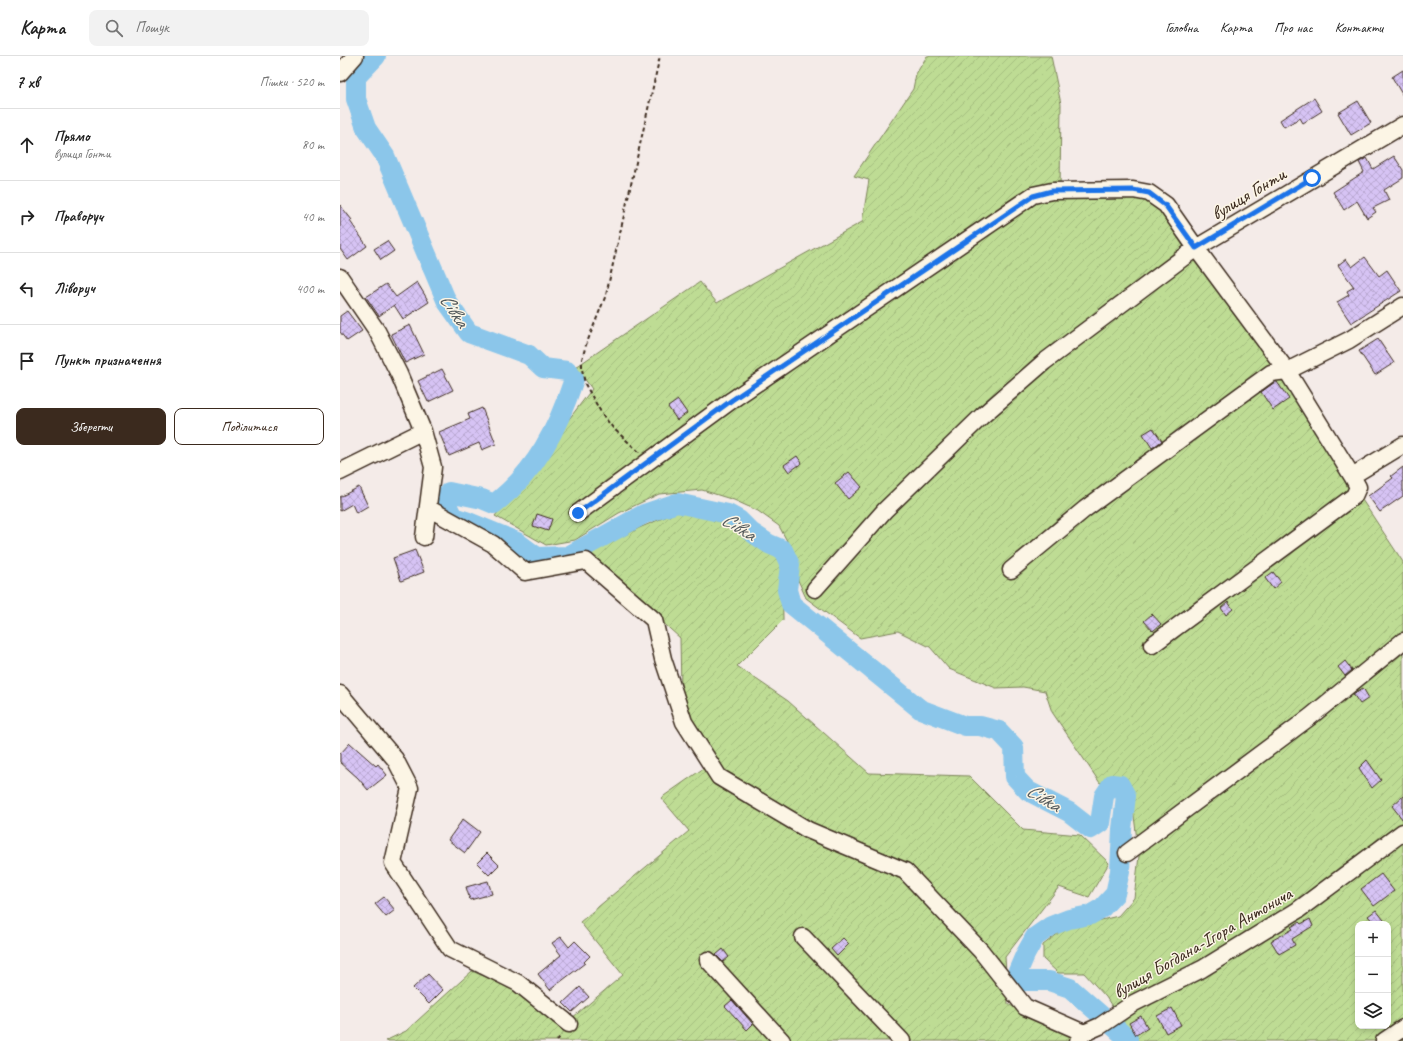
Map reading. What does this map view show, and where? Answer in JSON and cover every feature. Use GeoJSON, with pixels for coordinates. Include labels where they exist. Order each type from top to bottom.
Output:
{"type":"FeatureCollection","features":[{"type":"Feature","properties":{"kind":"street"},"geometry":{"type":"LineString","coordinates":[[340,73],[355,56]]}},
{"type":"Feature","properties":{"kind":"street","name":"вулиця Гонти"},"geometry":{"type":"LineString","coordinates":[[815,588],[885,510],[982,416],[1044,362],[1196,248],[1403,125]]}},
{"type":"Feature","properties":{"kind":"street"},"geometry":{"type":"LineString","coordinates":[[578,513],[739,396],[1033,196],[1052,191],[1133,190],[1149,193],[1166,206],[1196,248],[1279,372],[1352,476],[1358,487],[1354,496],[1152,645]]}},
{"type":"Feature","properties":{"kind":"street"},"geometry":{"type":"LineString","coordinates":[[340,277],[377,331],[399,374],[423,431],[433,467],[424,537]]}},
{"type":"Feature","properties":{"kind":"street"},"geometry":{"type":"LineString","coordinates":[[1011,570],[1085,509],[1279,372],[1349,340],[1403,306]]}},
{"type":"Feature","properties":{"kind":"street"},"geometry":{"type":"LineString","coordinates":[[340,472],[423,431]]}},
{"type":"Feature","properties":{"kind":"street"},"geometry":{"type":"LineString","coordinates":[[1352,476],[1403,445]]}},
{"type":"Feature","properties":{"kind":"street"},"geometry":{"type":"LineString","coordinates":[[428,508],[493,544],[525,572],[586,561],[654,620],[663,659],[684,722],[718,777],[808,830],[905,871],[980,951],[1025,1007],[1081,1037]]}},
{"type":"Feature","properties":{"kind":"street"},"geometry":{"type":"LineString","coordinates":[[1127,853],[1310,718],[1403,641]]}},
{"type":"Feature","properties":{"kind":"street"},"geometry":{"type":"LineString","coordinates":[[340,694],[395,759],[410,788],[393,863],[450,949],[518,983],[569,1024]]}},
{"type":"Feature","properties":{"kind":"street","name":"вулиця Богдана-Ігора Антонича"},"geometry":{"type":"LineString","coordinates":[[1081,1037],[1134,1003],[1202,969],[1298,910],[1403,832]]}},
{"type":"Feature","properties":{"kind":"street"},"geometry":{"type":"LineString","coordinates":[[803,937],[902,1041]]}},
{"type":"Feature","properties":{"kind":"street"},"geometry":{"type":"LineString","coordinates":[[708,960],[782,1041]]}},
{"type":"Feature","properties":{"kind":"street"},"geometry":{"type":"LineString","coordinates":[[1384,1041],[1403,1028]]}},
{"type":"Feature","properties":{"kind":"path"},"geometry":{"type":"LineString","coordinates":[[649,461],[613,428],[602,414],[585,384],[582,359],[606,295],[660,56]]}},
{"type":"Feature","properties":{"kind":"green space"},"geometry":{"type":"Polygon","coordinates":[[[927,56],[1051,56],[1061,104],[1060,191],[1142,190],[1196,248],[1403,562],[1403,1041],[1134,1041],[1106,997],[1084,973],[1058,973],[1043,959],[1043,945],[1064,929],[1118,916],[1134,898],[1139,856],[1130,787],[1119,776],[1100,783],[1052,712],[1045,691],[1023,687],[996,688],[949,669],[930,647],[898,631],[860,638],[806,598],[798,580],[794,554],[779,526],[758,511],[734,500],[702,490],[659,494],[619,513],[575,540],[546,545],[495,516],[592,389],[576,367],[700,282],[717,303],[862,222],[869,180],[854,176],[913,89],[916,74],[927,56]]]}},
{"type":"Feature","properties":{"kind":"green space"},"geometry":{"type":"Polygon","coordinates":[[[682,510],[736,527],[782,560],[783,620],[737,666],[788,701],[869,773],[969,776],[1023,830],[1080,835],[1109,863],[1089,897],[1059,887],[1005,957],[1008,1004],[1040,1021],[1094,1041],[385,1041],[406,1031],[472,971],[516,990],[565,1024],[623,975],[580,922],[689,831],[661,798],[714,761],[697,734],[681,691],[680,638],[587,554],[639,528],[682,510]]]}},
{"type":"Feature","properties":{"kind":"building"},"geometry":{"type":"Polygon","coordinates":[[[1403,70],[1403,96],[1392,77],[1403,70]]]}},
{"type":"Feature","properties":{"kind":"building"},"geometry":{"type":"Polygon","coordinates":[[[1314,98],[1322,111],[1303,123],[1300,118],[1284,127],[1280,120],[1314,98]]]}},
{"type":"Feature","properties":{"kind":"building"},"geometry":{"type":"Polygon","coordinates":[[[1358,101],[1371,123],[1351,135],[1338,113],[1358,101]]]}},
{"type":"Feature","properties":{"kind":"building"},"geometry":{"type":"Polygon","coordinates":[[[1394,156],[1403,170],[1403,178],[1384,190],[1389,200],[1373,208],[1376,212],[1367,218],[1357,201],[1344,210],[1333,192],[1364,172],[1359,162],[1367,158],[1373,169],[1394,156]]]}},
{"type":"Feature","properties":{"kind":"building"},"geometry":{"type":"Polygon","coordinates":[[[340,205],[352,220],[350,221],[367,246],[348,260],[340,249],[340,205]]]}},
{"type":"Feature","properties":{"kind":"building"},"geometry":{"type":"Polygon","coordinates":[[[387,241],[394,251],[381,260],[374,249],[387,241]]]}},
{"type":"Feature","properties":{"kind":"building"},"geometry":{"type":"Polygon","coordinates":[[[1365,257],[1379,276],[1387,270],[1401,291],[1351,323],[1337,302],[1349,295],[1347,291],[1354,287],[1338,265],[1346,259],[1352,267],[1365,257]]]}},
{"type":"Feature","properties":{"kind":"building"},"geometry":{"type":"Polygon","coordinates":[[[417,282],[429,302],[403,319],[394,305],[379,316],[366,297],[386,284],[396,297],[417,282]]]}},
{"type":"Feature","properties":{"kind":"building"},"geometry":{"type":"Polygon","coordinates":[[[347,311],[362,331],[347,341],[340,332],[340,316],[347,311]]]}},
{"type":"Feature","properties":{"kind":"building"},"geometry":{"type":"Polygon","coordinates":[[[410,325],[424,354],[405,363],[391,334],[410,325]]]}},
{"type":"Feature","properties":{"kind":"building"},"geometry":{"type":"Polygon","coordinates":[[[1378,339],[1394,363],[1375,375],[1359,351],[1378,339]]]}},
{"type":"Feature","properties":{"kind":"building"},"geometry":{"type":"Polygon","coordinates":[[[442,369],[453,390],[428,402],[418,381],[442,369]]]}},
{"type":"Feature","properties":{"kind":"building"},"geometry":{"type":"Polygon","coordinates":[[[1277,382],[1289,399],[1273,410],[1261,392],[1277,382]]]}},
{"type":"Feature","properties":{"kind":"building"},"geometry":{"type":"Polygon","coordinates":[[[678,400],[687,413],[677,420],[668,407],[678,400]]]}},
{"type":"Feature","properties":{"kind":"building"},"geometry":{"type":"Polygon","coordinates":[[[482,408],[496,444],[482,450],[479,443],[449,456],[439,432],[470,419],[468,414],[482,408]]]}},
{"type":"Feature","properties":{"kind":"building"},"geometry":{"type":"Polygon","coordinates":[[[1153,428],[1162,441],[1152,448],[1143,434],[1153,428]]]}},
{"type":"Feature","properties":{"kind":"building"},"geometry":{"type":"Polygon","coordinates":[[[797,456],[802,463],[789,472],[784,465],[797,456]]]}},
{"type":"Feature","properties":{"kind":"building"},"geometry":{"type":"Polygon","coordinates":[[[1403,467],[1403,496],[1380,512],[1368,496],[1393,478],[1391,476],[1403,467]]]}},
{"type":"Feature","properties":{"kind":"building"},"geometry":{"type":"Polygon","coordinates":[[[849,472],[862,487],[848,499],[835,483],[849,472]]]}},
{"type":"Feature","properties":{"kind":"building"},"geometry":{"type":"Polygon","coordinates":[[[359,487],[368,506],[356,513],[352,504],[340,511],[340,497],[359,487]]]}},
{"type":"Feature","properties":{"kind":"building"},"geometry":{"type":"Polygon","coordinates":[[[537,514],[552,519],[548,531],[533,526],[537,514]]]}},
{"type":"Feature","properties":{"kind":"building"},"geometry":{"type":"Polygon","coordinates":[[[415,550],[424,572],[401,581],[393,558],[415,550]]]}},
{"type":"Feature","properties":{"kind":"building"},"geometry":{"type":"Polygon","coordinates":[[[1273,572],[1281,582],[1273,589],[1265,578],[1273,572]]]}},
{"type":"Feature","properties":{"kind":"building"},"geometry":{"type":"Polygon","coordinates":[[[1228,602],[1233,609],[1226,615],[1221,608],[1228,602]]]}},
{"type":"Feature","properties":{"kind":"building"},"geometry":{"type":"Polygon","coordinates":[[[1152,614],[1161,624],[1153,631],[1144,621],[1152,614]]]}},
{"type":"Feature","properties":{"kind":"building"},"geometry":{"type":"Polygon","coordinates":[[[1345,661],[1352,670],[1345,676],[1338,667],[1345,661]]]}},
{"type":"Feature","properties":{"kind":"building"},"geometry":{"type":"Polygon","coordinates":[[[1363,688],[1369,698],[1360,704],[1353,694],[1363,688]]]}},
{"type":"Feature","properties":{"kind":"building"},"geometry":{"type":"Polygon","coordinates":[[[350,743],[376,766],[378,764],[387,775],[368,790],[358,778],[340,762],[340,754],[350,743]]]}},
{"type":"Feature","properties":{"kind":"building"},"geometry":{"type":"Polygon","coordinates":[[[1367,760],[1381,780],[1372,788],[1359,768],[1367,760]]]}},
{"type":"Feature","properties":{"kind":"building"},"geometry":{"type":"Polygon","coordinates":[[[1403,796],[1403,820],[1392,806],[1403,796]]]}},
{"type":"Feature","properties":{"kind":"building"},"geometry":{"type":"Polygon","coordinates":[[[463,819],[480,832],[465,853],[448,840],[463,819]]]}},
{"type":"Feature","properties":{"kind":"building"},"geometry":{"type":"Polygon","coordinates":[[[487,853],[499,865],[489,875],[477,863],[487,853]]]}},
{"type":"Feature","properties":{"kind":"building"},"geometry":{"type":"Polygon","coordinates":[[[1381,874],[1394,891],[1374,906],[1361,889],[1381,874]]]}},
{"type":"Feature","properties":{"kind":"building"},"geometry":{"type":"Polygon","coordinates":[[[488,881],[492,894],[470,900],[466,887],[488,881]]]}},
{"type":"Feature","properties":{"kind":"building"},"geometry":{"type":"Polygon","coordinates":[[[384,897],[395,910],[386,917],[375,904],[384,897]]]}},
{"type":"Feature","properties":{"kind":"building"},"geometry":{"type":"Polygon","coordinates":[[[1376,910],[1385,921],[1372,921],[1368,916],[1376,910]]]}},
{"type":"Feature","properties":{"kind":"building"},"geometry":{"type":"Polygon","coordinates":[[[1310,919],[1313,926],[1292,939],[1295,945],[1279,954],[1271,941],[1293,929],[1291,927],[1299,922],[1301,924],[1310,919]]]}},
{"type":"Feature","properties":{"kind":"building"},"geometry":{"type":"Polygon","coordinates":[[[561,937],[569,947],[575,941],[590,956],[584,962],[585,963],[550,990],[538,974],[561,955],[552,943],[561,937]]]}},
{"type":"Feature","properties":{"kind":"building"},"geometry":{"type":"Polygon","coordinates":[[[843,938],[849,944],[837,956],[831,949],[843,938]]]}},
{"type":"Feature","properties":{"kind":"building"},"geometry":{"type":"Polygon","coordinates":[[[723,949],[729,957],[723,962],[716,955],[723,949]]]}},
{"type":"Feature","properties":{"kind":"building"},"geometry":{"type":"Polygon","coordinates":[[[428,974],[443,990],[429,1004],[413,988],[428,974]]]}},
{"type":"Feature","properties":{"kind":"building"},"geometry":{"type":"Polygon","coordinates":[[[580,987],[589,997],[572,1012],[563,1003],[580,987]]]}},
{"type":"Feature","properties":{"kind":"building"},"geometry":{"type":"Polygon","coordinates":[[[732,1000],[753,1024],[747,1030],[725,1006],[732,1000]]]}},
{"type":"Feature","properties":{"kind":"building"},"geometry":{"type":"Polygon","coordinates":[[[1172,1008],[1181,1025],[1166,1033],[1157,1016],[1172,1008]]]}},
{"type":"Feature","properties":{"kind":"building"},"geometry":{"type":"Polygon","coordinates":[[[1141,1016],[1148,1028],[1136,1035],[1129,1023],[1141,1016]]]}},
{"type":"Feature","properties":{"kind":"waterway","name":"Сівка"},"geometry":{"type":"LineString","coordinates":[[376,56],[356,77],[356,99],[366,128],[385,156],[447,302],[469,333],[529,355],[543,368],[567,371],[574,379],[553,432],[534,463],[522,478],[494,504],[482,499],[449,492],[447,505],[453,517],[517,542],[537,557],[568,556],[644,514],[677,503],[728,514],[739,520],[751,532],[769,544],[783,550],[790,565],[787,590],[791,604],[920,709],[965,726],[980,726],[999,731],[1014,747],[1015,777],[1028,791],[1069,812],[1091,829],[1100,823],[1104,796],[1112,784],[1120,785],[1126,796],[1122,829],[1120,871],[1115,894],[1102,908],[1090,915],[1069,919],[1051,926],[1035,937],[1016,976],[1020,981],[1049,981],[1070,988],[1128,1039],[1128,1041]]}},
{"type":"Feature","properties":{"kind":"route"},"geometry":{"type":"LineString","coordinates":[[578,513],[732,400],[1033,196],[1052,191],[1133,190],[1149,193],[1166,206],[1196,248],[1312,178]]}}]}
